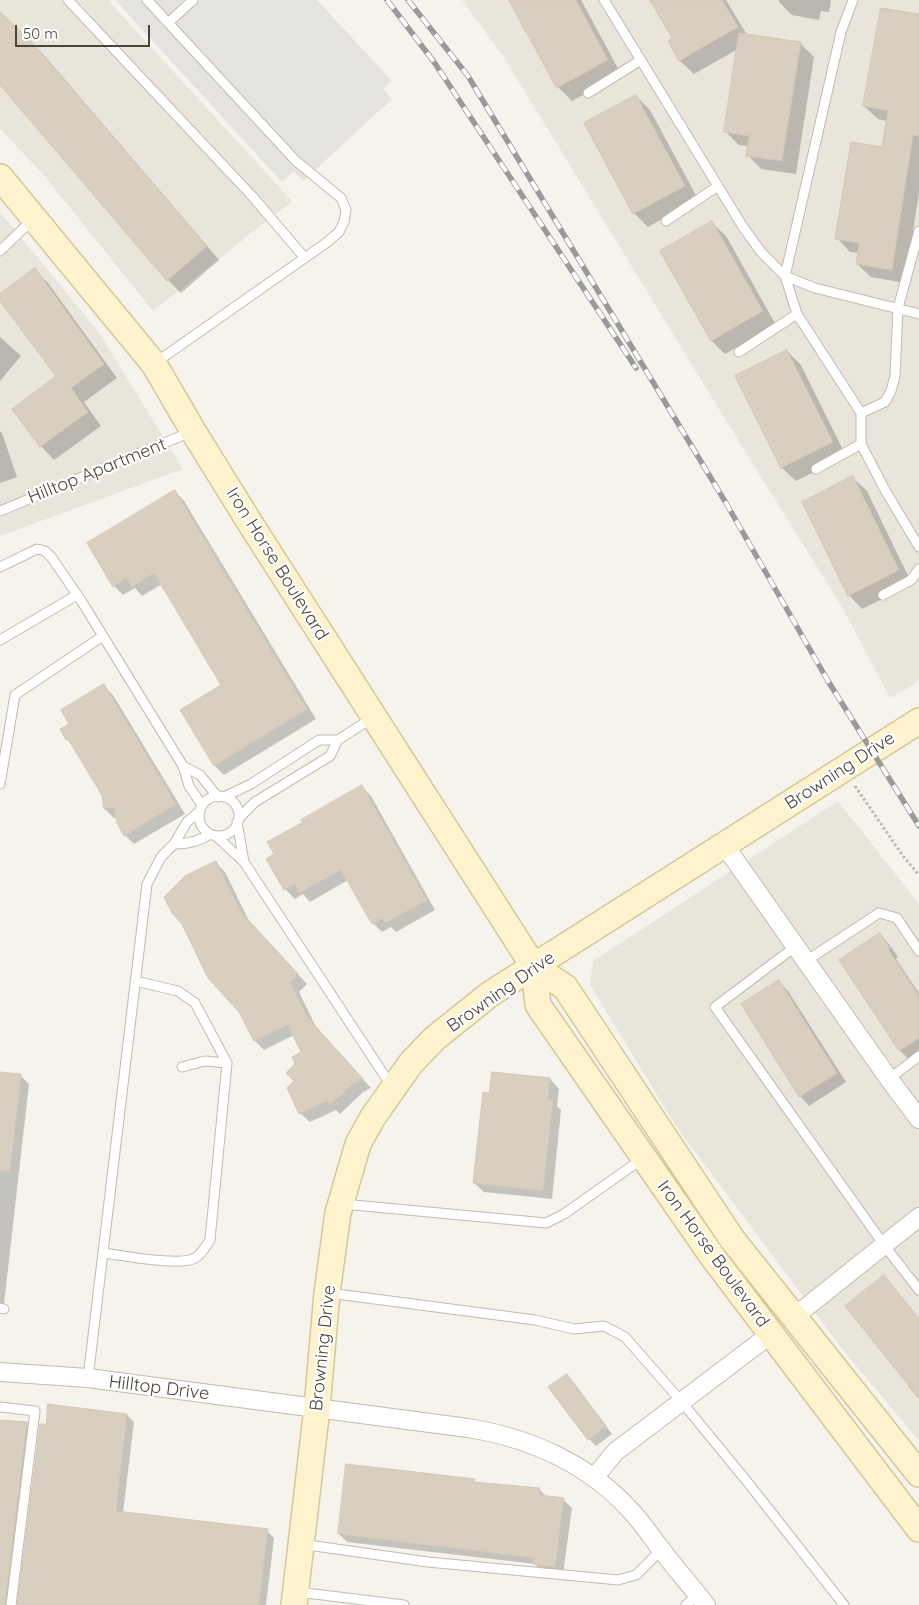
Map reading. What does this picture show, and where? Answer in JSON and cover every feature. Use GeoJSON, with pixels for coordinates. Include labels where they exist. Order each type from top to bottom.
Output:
{"type":"FeatureCollection","features":[{"type":"Feature","properties":{"kind":"street","name":"Iron Horse Boulevard"},"geometry":{"type":"LineString","coordinates":[[0,176],[154,364],[193,431],[534,966],[565,987],[732,1239],[919,1474]]}},
{"type":"Feature","properties":{"kind":"street","name":"Browning Drive"},"geometry":{"type":"LineString","coordinates":[[294,1598],[317,1408],[327,1293],[338,1213],[358,1144],[373,1117],[412,1063],[434,1039],[490,994],[919,721]]}},
{"type":"Feature","properties":{"kind":"street"},"geometry":{"type":"LineString","coordinates":[[724,846],[919,1119]]}},
{"type":"Feature","properties":{"kind":"street","name":"Iron Horse Boulevard"},"geometry":{"type":"LineString","coordinates":[[534,966],[538,1005],[712,1256],[919,1529]]}},
{"type":"Feature","properties":{"kind":"street"},"geometry":{"type":"LineString","coordinates":[[594,1478],[614,1452],[794,1317],[919,1217]]}},
{"type":"Feature","properties":{"kind":"street","name":"Hilltop Drive"},"geometry":{"type":"LineString","coordinates":[[0,1372],[88,1378],[491,1432],[536,1446],[578,1467],[594,1478],[633,1512],[697,1602]]}},
{"type":"Feature","properties":{"kind":"lane"},"geometry":{"type":"LineString","coordinates":[[68,0],[253,197],[304,257]]}},
{"type":"Feature","properties":{"kind":"lane"},"geometry":{"type":"LineString","coordinates":[[147,0],[296,161],[341,198],[346,210],[344,222],[339,232],[154,364]]}},
{"type":"Feature","properties":{"kind":"lane"},"geometry":{"type":"LineString","coordinates":[[168,23],[193,0]]}},
{"type":"Feature","properties":{"kind":"lane"},"geometry":{"type":"LineString","coordinates":[[604,0],[743,227],[761,252],[785,276],[815,288],[919,314]]}},
{"type":"Feature","properties":{"kind":"lane"},"geometry":{"type":"LineString","coordinates":[[853,0],[841,32],[785,276],[797,314],[861,413],[861,444],[919,547]]}},
{"type":"Feature","properties":{"kind":"lane"},"geometry":{"type":"LineString","coordinates":[[588,93],[640,60]]}},
{"type":"Feature","properties":{"kind":"lane"},"geometry":{"type":"LineString","coordinates":[[666,221],[718,186]]}},
{"type":"Feature","properties":{"kind":"lane"},"geometry":{"type":"LineString","coordinates":[[0,251],[35,217]]}},
{"type":"Feature","properties":{"kind":"lane"},"geometry":{"type":"LineString","coordinates":[[861,413],[885,402],[891,391],[895,376],[898,308],[919,231]]}},
{"type":"Feature","properties":{"kind":"lane"},"geometry":{"type":"LineString","coordinates":[[739,352],[797,314]]}},
{"type":"Feature","properties":{"kind":"lane","name":"Hilltop Apartment"},"geometry":{"type":"LineString","coordinates":[[0,511],[193,431]]}},
{"type":"Feature","properties":{"kind":"lane"},"geometry":{"type":"LineString","coordinates":[[816,469],[861,444]]}},
{"type":"Feature","properties":{"kind":"lane"},"geometry":{"type":"LineString","coordinates":[[0,567],[37,549],[45,551],[52,558],[103,636],[183,766],[189,786],[201,808],[199,818],[201,824],[244,862],[393,1089]]}},
{"type":"Feature","properties":{"kind":"lane"},"geometry":{"type":"LineString","coordinates":[[883,596],[912,580],[919,569]]}},
{"type":"Feature","properties":{"kind":"lane"},"geometry":{"type":"LineString","coordinates":[[0,640],[77,595]]}},
{"type":"Feature","properties":{"kind":"lane"},"geometry":{"type":"LineString","coordinates":[[0,784],[15,695],[103,636]]}},
{"type":"Feature","properties":{"kind":"lane"},"geometry":{"type":"LineString","coordinates":[[174,844],[186,844],[213,835],[229,833],[255,802],[330,756],[338,740],[374,716]]}},
{"type":"Feature","properties":{"kind":"lane"},"geometry":{"type":"LineString","coordinates":[[88,1378],[147,884],[161,858],[174,844],[187,822],[212,798],[221,797],[251,784],[320,740],[338,740]]}},
{"type":"Feature","properties":{"kind":"lane"},"geometry":{"type":"LineString","coordinates":[[183,766],[200,775],[221,797],[234,804],[244,862]]}},
{"type":"Feature","properties":{"kind":"lane"},"geometry":{"type":"LineString","coordinates":[[806,961],[879,913],[897,918],[919,951]]}},
{"type":"Feature","properties":{"kind":"lane"},"geometry":{"type":"LineString","coordinates":[[796,946],[715,1007],[884,1246],[919,1290]]}},
{"type":"Feature","properties":{"kind":"lane"},"geometry":{"type":"LineString","coordinates":[[103,1253],[175,1262],[195,1258],[204,1250],[210,1240],[227,1064],[195,1003],[178,992],[135,981]]}},
{"type":"Feature","properties":{"kind":"lane"},"geometry":{"type":"LineString","coordinates":[[889,1079],[919,1056]]}},
{"type":"Feature","properties":{"kind":"lane"},"geometry":{"type":"LineString","coordinates":[[182,1066],[205,1061],[227,1064]]}},
{"type":"Feature","properties":{"kind":"lane"},"geometry":{"type":"LineString","coordinates":[[341,1204],[546,1223],[564,1214],[644,1158]]}},
{"type":"Feature","properties":{"kind":"lane"},"geometry":{"type":"LineString","coordinates":[[327,1293],[535,1320],[574,1329],[604,1326],[625,1337],[681,1401],[749,1484],[844,1605]]}},
{"type":"Feature","properties":{"kind":"lane"},"geometry":{"type":"LineString","coordinates":[[0,1407],[35,1410],[11,1605]]}},
{"type":"Feature","properties":{"kind":"lane"},"geometry":{"type":"LineString","coordinates":[[301,1544],[428,1562],[618,1580],[636,1575],[661,1550]]}},
{"type":"Feature","properties":{"kind":"lane"},"geometry":{"type":"LineString","coordinates":[[294,1598],[404,1605]]}},
{"type":"Feature","properties":{"kind":"path"},"geometry":{"type":"LineString","coordinates":[[843,768],[903,856],[919,874]]}},
{"type":"Feature","properties":{"kind":"shaded area"},"geometry":{"type":"Polygon","coordinates":[[[0,0],[108,0],[292,201],[153,311],[41,172],[0,129],[0,0]]]}},
{"type":"Feature","properties":{"kind":"shaded area"},"geometry":{"type":"Polygon","coordinates":[[[115,0],[317,0],[392,81],[383,89],[392,99],[303,181],[294,171],[282,182],[115,0]]]}},
{"type":"Feature","properties":{"kind":"shaded area"},"geometry":{"type":"Polygon","coordinates":[[[462,0],[919,0],[919,679],[913,685],[890,698],[842,607],[503,56],[462,0]]]}},
{"type":"Feature","properties":{"kind":"shaded area"},"geometry":{"type":"Polygon","coordinates":[[[0,212],[98,331],[183,469],[0,536],[0,212]]]}},
{"type":"Feature","properties":{"kind":"shaded area"},"geometry":{"type":"Polygon","coordinates":[[[838,801],[919,904],[919,1441],[843,1350],[676,1126],[590,985],[593,961],[838,801]]]}},
{"type":"Feature","properties":{"kind":"building"},"geometry":{"type":"Polygon","coordinates":[[[509,0],[576,0],[608,60],[557,88],[509,0]]]}},
{"type":"Feature","properties":{"kind":"building"},"geometry":{"type":"Polygon","coordinates":[[[650,0],[722,0],[738,27],[679,61],[668,41],[672,38],[650,0]]]}},
{"type":"Feature","properties":{"kind":"building"},"geometry":{"type":"Polygon","coordinates":[[[881,8],[919,14],[919,136],[913,135],[892,270],[856,264],[859,243],[835,239],[851,142],[882,147],[888,111],[863,106],[881,8]]]}},
{"type":"Feature","properties":{"kind":"building"},"geometry":{"type":"Polygon","coordinates":[[[0,12],[29,39],[207,246],[167,281],[0,85],[0,12]]]}},
{"type":"Feature","properties":{"kind":"building"},"geometry":{"type":"Polygon","coordinates":[[[739,33],[801,42],[782,161],[746,156],[749,136],[724,132],[739,33]]]}},
{"type":"Feature","properties":{"kind":"building"},"geometry":{"type":"Polygon","coordinates":[[[636,95],[685,186],[633,214],[584,123],[636,95]]]}},
{"type":"Feature","properties":{"kind":"building"},"geometry":{"type":"Polygon","coordinates":[[[712,221],[763,311],[711,341],[660,251],[712,221]]]}},
{"type":"Feature","properties":{"kind":"building"},"geometry":{"type":"Polygon","coordinates":[[[35,268],[104,364],[71,388],[88,412],[40,447],[12,409],[56,376],[0,301],[0,294],[35,268]]]}},
{"type":"Feature","properties":{"kind":"building"},"geometry":{"type":"Polygon","coordinates":[[[787,350],[833,442],[781,468],[735,376],[787,350]]]}},
{"type":"Feature","properties":{"kind":"building"},"geometry":{"type":"Polygon","coordinates":[[[853,476],[899,570],[848,596],[802,502],[853,476]]]}},
{"type":"Feature","properties":{"kind":"building"},"geometry":{"type":"Polygon","coordinates":[[[175,490],[307,709],[214,766],[180,710],[221,685],[154,573],[132,587],[126,578],[113,587],[87,543],[175,490]]]}},
{"type":"Feature","properties":{"kind":"building"},"geometry":{"type":"Polygon","coordinates":[[[104,684],[176,804],[124,836],[117,823],[114,807],[104,809],[102,795],[60,729],[69,724],[61,710],[104,684]]]}},
{"type":"Feature","properties":{"kind":"building"},"geometry":{"type":"Polygon","coordinates":[[[362,785],[427,900],[385,923],[382,918],[372,924],[341,870],[299,893],[295,884],[284,890],[266,859],[274,854],[267,842],[362,785]]]}},
{"type":"Feature","properties":{"kind":"building"},"geometry":{"type":"Polygon","coordinates":[[[216,861],[241,912],[298,974],[290,982],[308,1018],[363,1079],[354,1083],[330,1105],[326,1101],[299,1114],[287,1088],[294,1081],[286,1073],[295,1064],[292,1057],[301,1052],[288,1025],[254,1041],[239,1012],[208,978],[182,924],[172,913],[164,897],[185,876],[216,861]]]}},
{"type":"Feature","properties":{"kind":"building"},"geometry":{"type":"Polygon","coordinates":[[[880,933],[890,948],[888,949],[919,996],[919,1038],[899,1051],[839,960],[880,933]]]}},
{"type":"Feature","properties":{"kind":"building"},"geometry":{"type":"Polygon","coordinates":[[[779,980],[837,1073],[799,1097],[741,1004],[779,980]]]}},
{"type":"Feature","properties":{"kind":"building"},"geometry":{"type":"Polygon","coordinates":[[[0,1072],[21,1074],[10,1171],[0,1171],[0,1072]]]}},
{"type":"Feature","properties":{"kind":"building"},"geometry":{"type":"Polygon","coordinates":[[[492,1072],[550,1078],[548,1099],[553,1099],[543,1191],[473,1183],[483,1092],[489,1093],[492,1072]]]}},
{"type":"Feature","properties":{"kind":"building"},"geometry":{"type":"Polygon","coordinates":[[[884,1275],[919,1319],[919,1398],[845,1306],[884,1275]]]}},
{"type":"Feature","properties":{"kind":"building"},"geometry":{"type":"Polygon","coordinates":[[[567,1374],[606,1426],[588,1440],[548,1387],[567,1374]]]}},
{"type":"Feature","properties":{"kind":"building"},"geometry":{"type":"Polygon","coordinates":[[[48,1404],[127,1414],[116,1511],[268,1529],[259,1605],[17,1605],[40,1424],[46,1424],[48,1404]]]}},
{"type":"Feature","properties":{"kind":"building"},"geometry":{"type":"Polygon","coordinates":[[[0,1420],[27,1422],[5,1605],[0,1605],[0,1420]]]}},
{"type":"Feature","properties":{"kind":"building"},"geometry":{"type":"Polygon","coordinates":[[[346,1464],[475,1479],[474,1482],[540,1488],[539,1495],[564,1498],[555,1567],[533,1564],[534,1558],[338,1534],[346,1464]]]}},
{"type":"Feature","properties":{"kind":"railway"},"geometry":{"type":"LineString","coordinates":[[387,0],[434,62],[636,368]]}},
{"type":"Feature","properties":{"kind":"railway"},"geometry":{"type":"LineString","coordinates":[[408,0],[468,76],[726,503],[828,681],[919,826]]}}]}
